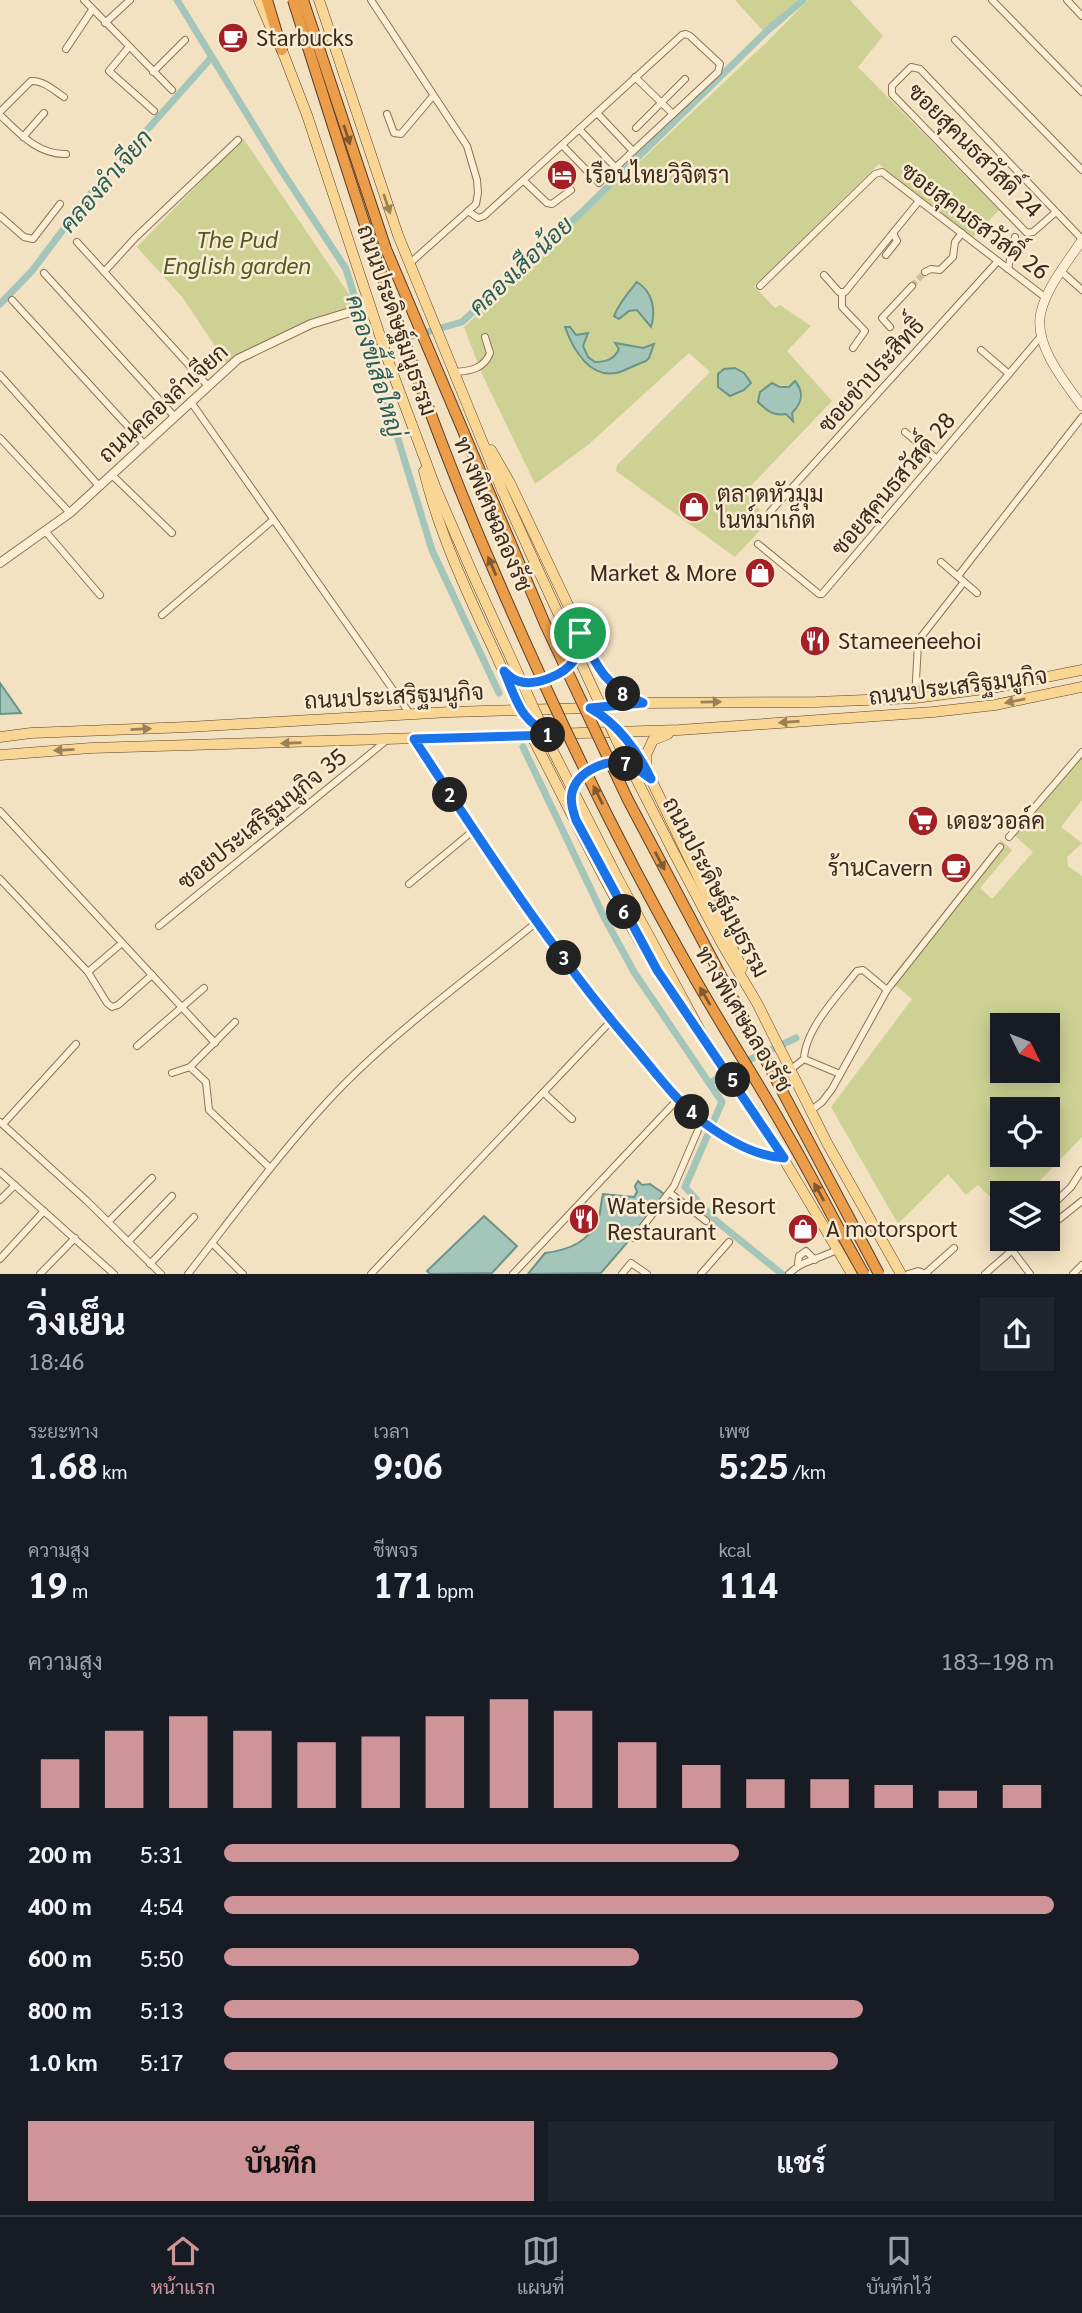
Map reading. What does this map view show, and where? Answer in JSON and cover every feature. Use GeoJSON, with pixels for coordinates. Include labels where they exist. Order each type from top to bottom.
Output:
{"type":"FeatureCollection","features":[{"type":"Feature","properties":{"kind":"highway"},"geometry":{"type":"LineString","coordinates":[[267,0],[282,50]]}},
{"type":"Feature","properties":{"kind":"highway","name":"ทางพิเศษฉลองรัช"},"geometry":{"type":"LineString","coordinates":[[293,0],[356,201],[418,382],[452,473],[515,620],[643,883],[688,966],[786,1131],[864,1273]]}},
{"type":"Feature","properties":{"kind":"highway","name":"ทางพิเศษฉลองรัช"},"geometry":{"type":"LineString","coordinates":[[303,0],[386,249],[545,624],[628,800],[879,1273]]}},
{"type":"Feature","properties":{"kind":"main road","name":"ถนนประดิษฐ์มนูธรรม"},"geometry":{"type":"LineString","coordinates":[[259,0],[307,115],[362,307],[383,344],[436,489],[554,753],[617,877],[704,1036],[784,1158],[852,1273]]}},
{"type":"Feature","properties":{"kind":"main road","name":"ถนนประดิษฐ์มนูธรรม"},"geometry":{"type":"LineString","coordinates":[[319,0],[376,175],[409,264],[534,561],[617,741],[675,855],[757,1003],[810,1111],[901,1273]]}},
{"type":"Feature","properties":{"kind":"main road"},"geometry":{"type":"LineString","coordinates":[[1082,239],[1079,253],[1062,272],[1046,298],[1040,314],[1042,335],[1049,358],[1082,406]]}},
{"type":"Feature","properties":{"kind":"main road"},"geometry":{"type":"LineString","coordinates":[[475,419],[510,483],[580,633],[605,678],[620,692],[643,703]]}},
{"type":"Feature","properties":{"kind":"main road"},"geometry":{"type":"LineString","coordinates":[[412,425],[428,491],[520,709],[533,725],[553,735]]}},
{"type":"Feature","properties":{"kind":"main road"},"geometry":{"type":"LineString","coordinates":[[504,671],[515,680],[524,682],[534,682],[557,674],[574,660],[580,648],[580,633]]}},
{"type":"Feature","properties":{"kind":"main road","name":"ถนนประเสริฐมนูกิจ"},"geometry":{"type":"LineString","coordinates":[[0,737],[31,733],[221,726],[520,709],[590,708],[643,703],[816,702],[915,698],[992,688],[1082,670]]}},
{"type":"Feature","properties":{"kind":"main road","name":"ถนนประเสริฐมนูกิจ"},"geometry":{"type":"LineString","coordinates":[[0,755],[92,748],[679,730],[933,712],[995,705],[1082,687]]}},
{"type":"Feature","properties":{"kind":"main road"},"geometry":{"type":"LineString","coordinates":[[590,708],[621,733],[648,774],[721,921],[757,1003]]}},
{"type":"Feature","properties":{"kind":"main road"},"geometry":{"type":"LineString","coordinates":[[648,774],[646,755],[653,740],[679,730]]}},
{"type":"Feature","properties":{"kind":"main road"},"geometry":{"type":"LineString","coordinates":[[531,735],[657,970],[704,1036]]}},
{"type":"Feature","properties":{"kind":"main road"},"geometry":{"type":"LineString","coordinates":[[576,820],[572,795],[581,776],[591,769],[616,763],[626,764],[648,774]]}},
{"type":"Feature","properties":{"kind":"street"},"geometry":{"type":"LineString","coordinates":[[84,0],[172,90]]}},
{"type":"Feature","properties":{"kind":"street"},"geometry":{"type":"LineString","coordinates":[[105,23],[130,0]]}},
{"type":"Feature","properties":{"kind":"street"},"geometry":{"type":"LineString","coordinates":[[371,0],[462,137],[471,158],[478,193],[476,204],[409,264]]}},
{"type":"Feature","properties":{"kind":"street"},"geometry":{"type":"LineString","coordinates":[[992,0],[1082,92]]}},
{"type":"Feature","properties":{"kind":"street"},"geometry":{"type":"LineString","coordinates":[[1067,0],[1082,16]]}},
{"type":"Feature","properties":{"kind":"street"},"geometry":{"type":"LineString","coordinates":[[66,49],[92,9]]}},
{"type":"Feature","properties":{"kind":"street"},"geometry":{"type":"LineString","coordinates":[[468,211],[478,218],[484,216],[635,77],[685,34],[720,64],[718,72],[599,183],[562,145]]}},
{"type":"Feature","properties":{"kind":"street"},"geometry":{"type":"LineString","coordinates":[[153,72],[185,40]]}},
{"type":"Feature","properties":{"kind":"street"},"geometry":{"type":"LineString","coordinates":[[955,40],[1082,170]]}},
{"type":"Feature","properties":{"kind":"street"},"geometry":{"type":"LineString","coordinates":[[129,47],[108,71],[154,111]]}},
{"type":"Feature","properties":{"kind":"street","name":"ซอยสุคนธสวัสดิ์ 24"},"geometry":{"type":"LineString","coordinates":[[1056,212],[1033,232],[1027,233],[892,94],[892,86],[911,67],[920,69],[1082,239]]}},
{"type":"Feature","properties":{"kind":"street"},"geometry":{"type":"LineString","coordinates":[[635,77],[673,114]]}},
{"type":"Feature","properties":{"kind":"street"},"geometry":{"type":"LineString","coordinates":[[636,128],[685,79]]}},
{"type":"Feature","properties":{"kind":"street"},"geometry":{"type":"LineString","coordinates":[[64,97],[43,84],[31,82],[0,114],[23,138],[50,153],[66,154]]}},
{"type":"Feature","properties":{"kind":"street"},"geometry":{"type":"LineString","coordinates":[[387,114],[394,133],[401,134],[433,96]]}},
{"type":"Feature","properties":{"kind":"street"},"geometry":{"type":"LineString","coordinates":[[23,138],[44,113]]}},
{"type":"Feature","properties":{"kind":"street"},"geometry":{"type":"LineString","coordinates":[[597,113],[633,151]]}},
{"type":"Feature","properties":{"kind":"street"},"geometry":{"type":"LineString","coordinates":[[579,129],[616,168]]}},
{"type":"Feature","properties":{"kind":"street"},"geometry":{"type":"LineString","coordinates":[[104,272],[144,229],[238,140]]}},
{"type":"Feature","properties":{"kind":"street","name":"ซอยสุคนธสวัสดิ์ 26"},"geometry":{"type":"LineString","coordinates":[[760,286],[878,172],[882,172],[1046,298]]}},
{"type":"Feature","properties":{"kind":"street"},"geometry":{"type":"LineString","coordinates":[[524,181],[547,203],[558,201],[570,190]]}},
{"type":"Feature","properties":{"kind":"street"},"geometry":{"type":"LineString","coordinates":[[853,348],[865,331],[842,307],[842,293],[919,201]]}},
{"type":"Feature","properties":{"kind":"street"},"geometry":{"type":"LineString","coordinates":[[0,216],[24,237],[33,239],[60,204]]}},
{"type":"Feature","properties":{"kind":"street"},"geometry":{"type":"LineString","coordinates":[[886,255],[897,241],[893,233]]}},
{"type":"Feature","properties":{"kind":"street"},"geometry":{"type":"LineString","coordinates":[[925,272],[940,270],[953,257],[955,242],[962,233]]}},
{"type":"Feature","properties":{"kind":"street"},"geometry":{"type":"LineString","coordinates":[[1008,268],[1015,237]]}},
{"type":"Feature","properties":{"kind":"street"},"geometry":{"type":"LineString","coordinates":[[77,242],[208,386]]}},
{"type":"Feature","properties":{"kind":"street","name":"ซอยขำประสิทธิ์"},"geometry":{"type":"LineString","coordinates":[[770,512],[998,261]]}},
{"type":"Feature","properties":{"kind":"street"},"geometry":{"type":"LineString","coordinates":[[1062,272],[1082,289]]}},
{"type":"Feature","properties":{"kind":"street"},"geometry":{"type":"LineString","coordinates":[[44,273],[174,416]]}},
{"type":"Feature","properties":{"kind":"street"},"geometry":{"type":"LineString","coordinates":[[824,275],[842,293]]}},
{"type":"Feature","properties":{"kind":"street"},"geometry":{"type":"LineString","coordinates":[[890,327],[883,318],[912,286]]}},
{"type":"Feature","properties":{"kind":"street"},"geometry":{"type":"LineString","coordinates":[[12,300],[144,444]]}},
{"type":"Feature","properties":{"kind":"street","name":"ถนนคลองลำเจียก"},"geometry":{"type":"LineString","coordinates":[[1,561],[70,513],[174,416],[244,356],[310,324],[362,307]]}},
{"type":"Feature","properties":{"kind":"street","name":"ซอยสุคนธสวัสดิ์ 28"},"geometry":{"type":"LineString","coordinates":[[758,544],[822,594],[1042,335]]}},
{"type":"Feature","properties":{"kind":"street"},"geometry":{"type":"LineString","coordinates":[[455,372],[475,369],[485,364],[490,353],[485,337]]}},
{"type":"Feature","properties":{"kind":"street"},"geometry":{"type":"LineString","coordinates":[[981,350],[1009,374]]}},
{"type":"Feature","properties":{"kind":"street"},"geometry":{"type":"LineString","coordinates":[[0,375],[99,486]]}},
{"type":"Feature","properties":{"kind":"street"},"geometry":{"type":"LineString","coordinates":[[191,402],[410,714]]}},
{"type":"Feature","properties":{"kind":"street"},"geometry":{"type":"LineString","coordinates":[[957,576],[1082,417]]}},
{"type":"Feature","properties":{"kind":"street"},"geometry":{"type":"LineString","coordinates":[[905,432],[937,459]]}},
{"type":"Feature","properties":{"kind":"street"},"geometry":{"type":"LineString","coordinates":[[0,438],[70,513]]}},
{"type":"Feature","properties":{"kind":"street"},"geometry":{"type":"LineString","coordinates":[[112,475],[172,533]]}},
{"type":"Feature","properties":{"kind":"street"},"geometry":{"type":"LineString","coordinates":[[162,615],[273,520]]}},
{"type":"Feature","properties":{"kind":"street"},"geometry":{"type":"LineString","coordinates":[[46,531],[100,595]]}},
{"type":"Feature","properties":{"kind":"street"},"geometry":{"type":"LineString","coordinates":[[941,562],[977,593]]}},
{"type":"Feature","properties":{"kind":"street"},"geometry":{"type":"LineString","coordinates":[[915,698],[918,644],[964,582]]}},
{"type":"Feature","properties":{"kind":"street"},"geometry":{"type":"LineString","coordinates":[[414,739],[474,830],[611,1021],[678,1099],[702,1121],[745,1149],[784,1158]]}},
{"type":"Feature","properties":{"kind":"street","name":"ซอยประเสริฐมนูกิจ 35"},"geometry":{"type":"LineString","coordinates":[[159,926],[387,740]]}},
{"type":"Feature","properties":{"kind":"street"},"geometry":{"type":"LineString","coordinates":[[1009,837],[1082,752]]}},
{"type":"Feature","properties":{"kind":"street"},"geometry":{"type":"LineString","coordinates":[[0,811],[215,1042]]}},
{"type":"Feature","properties":{"kind":"street"},"geometry":{"type":"LineString","coordinates":[[409,884],[474,830]]}},
{"type":"Feature","properties":{"kind":"street"},"geometry":{"type":"LineString","coordinates":[[810,1111],[827,1097],[887,990],[1000,847]]}},
{"type":"Feature","properties":{"kind":"street"},"geometry":{"type":"LineString","coordinates":[[0,879],[89,972],[112,1007],[118,1005],[152,975]]}},
{"type":"Feature","properties":{"kind":"street"},"geometry":{"type":"LineString","coordinates":[[188,1273],[270,1168],[330,1099],[415,1022],[538,921]]}},
{"type":"Feature","properties":{"kind":"street"},"geometry":{"type":"LineString","coordinates":[[89,972],[122,943]]}},
{"type":"Feature","properties":{"kind":"street"},"geometry":{"type":"LineString","coordinates":[[804,1059],[804,1051],[816,1025],[857,971],[863,970],[887,990]]}},
{"type":"Feature","properties":{"kind":"street"},"geometry":{"type":"LineString","coordinates":[[137,1046],[204,988]]}},
{"type":"Feature","properties":{"kind":"street"},"geometry":{"type":"LineString","coordinates":[[371,1273],[611,1021]]}},
{"type":"Feature","properties":{"kind":"street"},"geometry":{"type":"LineString","coordinates":[[172,1073],[190,1066],[235,1022]]}},
{"type":"Feature","properties":{"kind":"street"},"geometry":{"type":"LineString","coordinates":[[76,1044],[2,1123],[109,1221],[160,1273]]}},
{"type":"Feature","properties":{"kind":"street"},"geometry":{"type":"LineString","coordinates":[[789,1070],[804,1059]]}},
{"type":"Feature","properties":{"kind":"street"},"geometry":{"type":"LineString","coordinates":[[804,1059],[841,1074]]}},
{"type":"Feature","properties":{"kind":"street"},"geometry":{"type":"LineString","coordinates":[[190,1066],[206,1082],[209,1110],[270,1168]]}},
{"type":"Feature","properties":{"kind":"street"},"geometry":{"type":"LineString","coordinates":[[544,1093],[572,1119]]}},
{"type":"Feature","properties":{"kind":"street"},"geometry":{"type":"LineString","coordinates":[[513,1273],[678,1099]]}},
{"type":"Feature","properties":{"kind":"street"},"geometry":{"type":"LineString","coordinates":[[634,1237],[670,1193],[702,1121]]}},
{"type":"Feature","properties":{"kind":"street"},"geometry":{"type":"LineString","coordinates":[[1060,1198],[1082,1170]]}},
{"type":"Feature","properties":{"kind":"street"},"geometry":{"type":"LineString","coordinates":[[0,1172],[110,1272]]}},
{"type":"Feature","properties":{"kind":"street"},"geometry":{"type":"LineString","coordinates":[[109,1221],[152,1178]]}},
{"type":"Feature","properties":{"kind":"street"},"geometry":{"type":"LineString","coordinates":[[0,1200],[15,1185]]}},
{"type":"Feature","properties":{"kind":"street"},"geometry":{"type":"LineString","coordinates":[[670,1193],[706,1221]]}},
{"type":"Feature","properties":{"kind":"street"},"geometry":{"type":"LineString","coordinates":[[128,1242],[172,1196]]}},
{"type":"Feature","properties":{"kind":"street"},"geometry":{"type":"LineString","coordinates":[[1060,1218],[1082,1201]]}},
{"type":"Feature","properties":{"kind":"street"},"geometry":{"type":"LineString","coordinates":[[0,1259],[44,1211]]}},
{"type":"Feature","properties":{"kind":"street"},"geometry":{"type":"LineString","coordinates":[[150,1264],[194,1217]]}},
{"type":"Feature","properties":{"kind":"street"},"geometry":{"type":"LineString","coordinates":[[40,1273],[75,1238]]}},
{"type":"Feature","properties":{"kind":"street"},"geometry":{"type":"LineString","coordinates":[[701,1273],[729,1242]]}},
{"type":"Feature","properties":{"kind":"street"},"geometry":{"type":"LineString","coordinates":[[212,1243],[243,1273]]}},
{"type":"Feature","properties":{"kind":"street"},"geometry":{"type":"LineString","coordinates":[[908,1273],[927,1273],[954,1248]]}},
{"type":"Feature","properties":{"kind":"street"},"geometry":{"type":"LineString","coordinates":[[790,1272],[798,1264],[816,1260],[838,1250]]}},
{"type":"Feature","properties":{"kind":"street"},"geometry":{"type":"LineString","coordinates":[[985,1273],[1011,1251]]}},
{"type":"Feature","properties":{"kind":"street"},"geometry":{"type":"LineString","coordinates":[[1013,1251],[1030,1273]]}},
{"type":"Feature","properties":{"kind":"street"},"geometry":{"type":"LineString","coordinates":[[622,1273],[631,1263],[647,1273]]}},
{"type":"Feature","properties":{"kind":"street"},"geometry":{"type":"LineString","coordinates":[[1073,1273],[1082,1265]]}},
{"type":"Feature","properties":{"kind":"green space"},"geometry":{"type":"Polygon","coordinates":[[[735,0],[797,0],[763,31],[735,0]]]}},
{"type":"Feature","properties":{"kind":"green space"},"geometry":{"type":"Polygon","coordinates":[[[808,0],[850,0],[883,36],[858,67],[999,210],[972,238],[879,164],[754,286],[775,308],[780,305],[811,326],[787,351],[832,401],[745,492],[769,521],[735,557],[616,471],[617,465],[710,372],[689,353],[588,445],[535,484],[481,372],[464,327],[767,42],[808,0]],[[637,283],[623,299],[629,311],[637,310],[651,326],[654,314],[652,302],[647,291],[637,283]],[[570,327],[568,335],[580,359],[621,372],[646,361],[653,345],[643,348],[616,344],[619,349],[612,358],[595,362],[588,357],[580,336],[570,327]],[[772,383],[776,415],[786,414],[793,419],[789,387],[772,383]]]}},
{"type":"Feature","properties":{"kind":"green space","name":"The Pud English garden"},"geometry":{"type":"Polygon","coordinates":[[[243,138],[357,306],[229,367],[183,298],[137,247],[243,138]]]}},
{"type":"Feature","properties":{"kind":"green space"},"geometry":{"type":"Polygon","coordinates":[[[1082,756],[1082,800],[1061,827],[1082,843],[1067,857],[1068,866],[1082,876],[1082,1137],[1060,1160],[1060,1097],[990,1097],[990,1167],[1053,1167],[1040,1181],[990,1181],[990,1197],[978,1185],[966,1195],[948,1174],[898,1224],[831,1107],[912,999],[889,980],[1001,840],[1012,850],[980,888],[992,899],[1033,852],[1014,835],[1082,756]]]}},
{"type":"Feature","properties":{"kind":"water"},"geometry":{"type":"Polygon","coordinates":[[[637,282],[647,291],[652,302],[651,327],[637,310],[629,311],[619,319],[614,316],[637,282]]]}},
{"type":"Feature","properties":{"kind":"water"},"geometry":{"type":"Polygon","coordinates":[[[565,327],[570,327],[576,335],[588,333],[583,346],[588,357],[595,362],[606,361],[615,356],[619,349],[615,343],[643,348],[654,344],[646,361],[609,374],[592,368],[584,361],[565,327]]]}},
{"type":"Feature","properties":{"kind":"water"},"geometry":{"type":"Polygon","coordinates":[[[735,368],[744,373],[751,383],[744,390],[730,396],[718,387],[718,374],[724,369],[735,368]]]}},
{"type":"Feature","properties":{"kind":"water"},"geometry":{"type":"Polygon","coordinates":[[[795,381],[801,398],[792,413],[793,421],[786,414],[770,412],[758,402],[760,392],[772,383],[789,387],[795,381]]]}},
{"type":"Feature","properties":{"kind":"water"},"geometry":{"type":"Polygon","coordinates":[[[0,683],[21,713],[0,714],[0,683]]]}},
{"type":"Feature","properties":{"kind":"water"},"geometry":{"type":"Polygon","coordinates":[[[638,1181],[642,1185],[650,1184],[667,1196],[601,1273],[528,1274],[545,1253],[570,1247],[590,1233],[599,1217],[603,1194],[634,1197],[638,1181]]]}},
{"type":"Feature","properties":{"kind":"water"},"geometry":{"type":"Polygon","coordinates":[[[484,1216],[517,1246],[492,1273],[430,1274],[427,1271],[484,1216]]]}},
{"type":"Feature","properties":{"kind":"waterway","name":"คลองขี้เสือใหญ่"},"geometry":{"type":"LineString","coordinates":[[177,0],[278,165],[346,269],[432,550],[499,693]]}},
{"type":"Feature","properties":{"kind":"waterway","name":"คลองเสือน้อย"},"geometry":{"type":"LineString","coordinates":[[371,348],[462,322],[584,210],[768,30],[803,0]]}},
{"type":"Feature","properties":{"kind":"waterway","name":"คลองลำเจียก"},"geometry":{"type":"LineString","coordinates":[[0,304],[32,271],[90,194],[211,58]]}},
{"type":"Feature","properties":{"kind":"waterway","name":"คลองขี้เสือใหญ่"},"geometry":{"type":"LineString","coordinates":[[523,747],[604,917],[634,972],[722,1102],[685,1187],[715,1220],[782,1274]]}},
{"type":"Feature","properties":{"kind":"waterway"},"geometry":{"type":"LineString","coordinates":[[710,1083],[751,1059],[796,1038]]}},
{"type":"Feature","properties":{"kind":"tunnel"},"geometry":{"type":"LineString","coordinates":[[912,286],[925,272]]}},
{"type":"Feature","properties":{"kind":"place","name":"Starbucks"},"geometry":{"type":"Point","coordinates":[233,38]}},
{"type":"Feature","properties":{"kind":"place","name":"เรือนไทยวิจิตรา"},"geometry":{"type":"Point","coordinates":[562,175]}},
{"type":"Feature","properties":{"kind":"place","name":"ตลาดหัวมุม ไนท์มาเก็ต"},"geometry":{"type":"Point","coordinates":[694,507]}},
{"type":"Feature","properties":{"kind":"place","name":"Market & More"},"geometry":{"type":"Point","coordinates":[760,573]}},
{"type":"Feature","properties":{"kind":"place","name":"Stameeneehoi"},"geometry":{"type":"Point","coordinates":[815,641]}},
{"type":"Feature","properties":{"kind":"place","name":"เดอะวอล์ค"},"geometry":{"type":"Point","coordinates":[923,821]}},
{"type":"Feature","properties":{"kind":"place","name":"ร้านCavern"},"geometry":{"type":"Point","coordinates":[956,868]}},
{"type":"Feature","properties":{"kind":"place","name":"Waterside Resort Restaurant"},"geometry":{"type":"Point","coordinates":[584,1219]}},
{"type":"Feature","properties":{"kind":"place","name":"A motorsport"},"geometry":{"type":"Point","coordinates":[803,1229]}},
{"type":"Feature","properties":{"kind":"route"},"geometry":{"type":"LineString","coordinates":[[580,633],[605,678],[620,692],[643,703],[590,708],[600,713],[621,733],[651,779],[626,764],[616,763],[591,769],[581,776],[572,795],[576,820],[657,970],[784,1158],[745,1149],[702,1121],[678,1099],[592,997],[474,830],[414,739],[553,735],[525,718],[504,671],[515,680],[524,682],[551,677],[571,665],[580,648],[580,633]]}}]}
